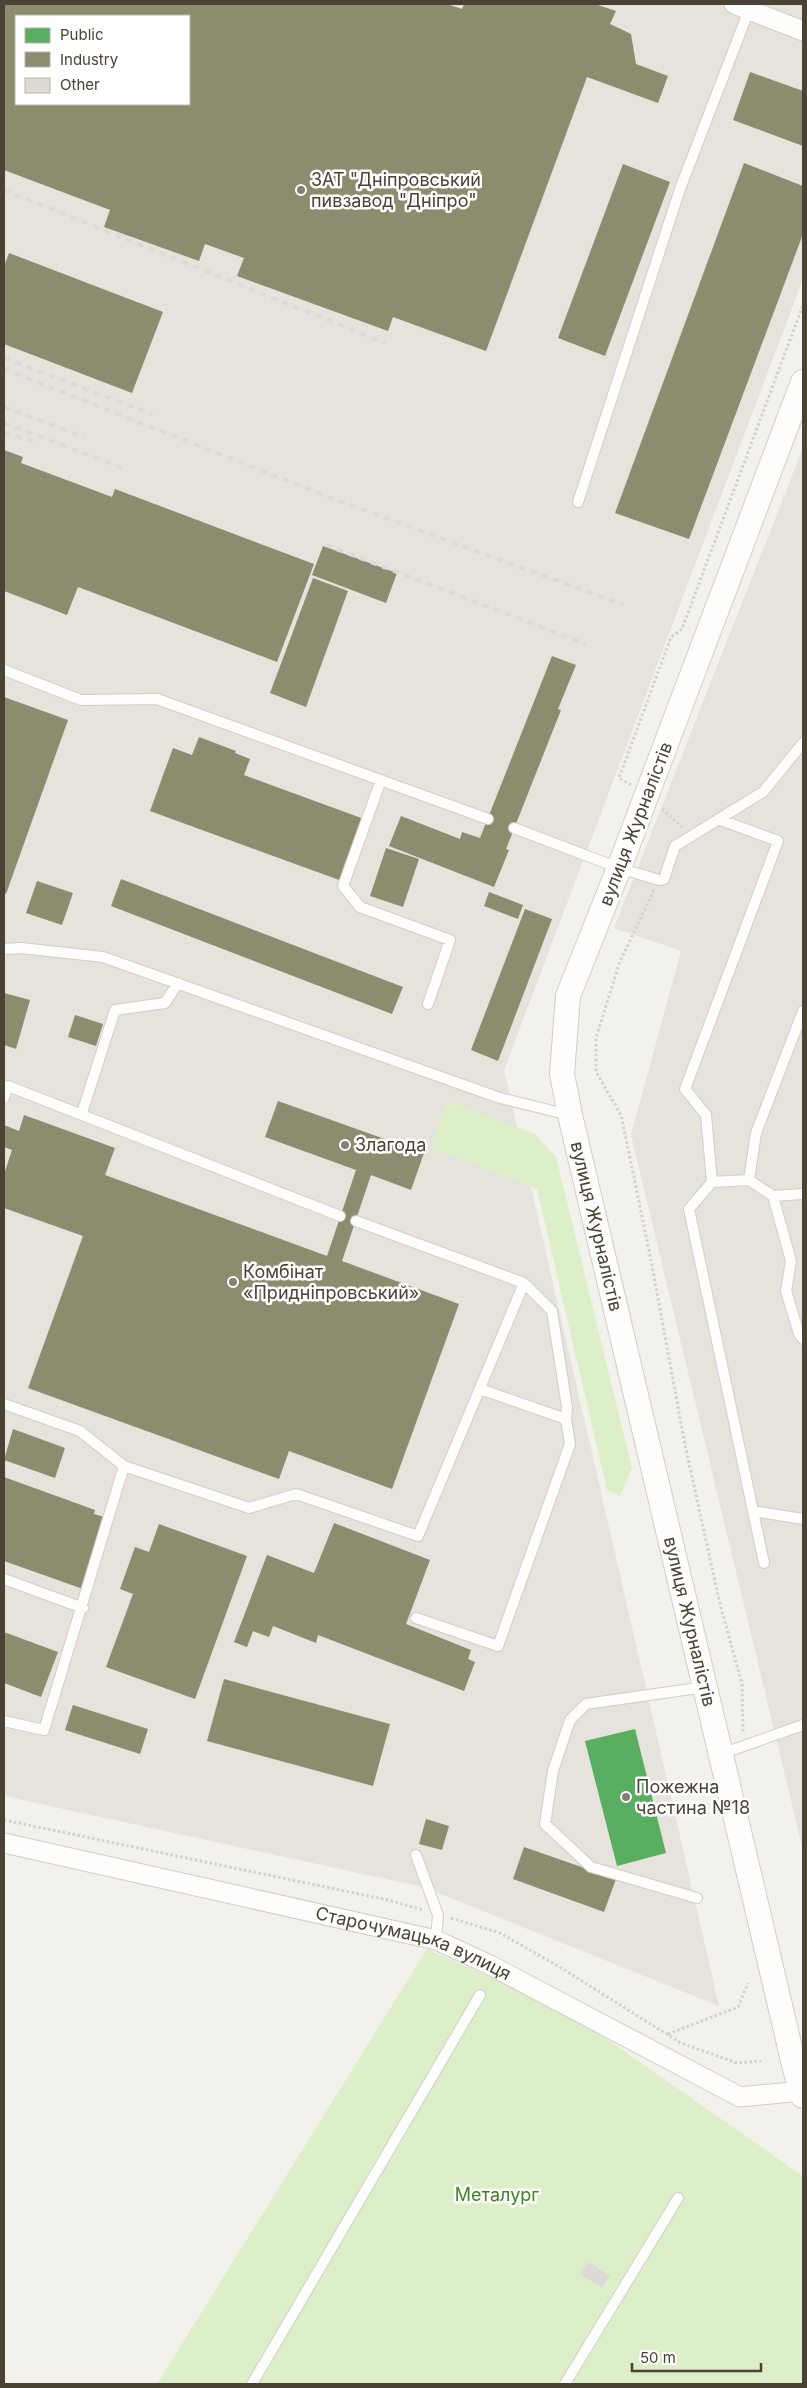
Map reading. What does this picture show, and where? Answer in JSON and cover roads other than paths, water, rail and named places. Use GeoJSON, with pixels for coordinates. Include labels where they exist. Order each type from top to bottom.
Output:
{"type":"FeatureCollection","features":[{"type":"Feature","properties":{"kind":"street"},"geometry":{"type":"LineString","coordinates":[[741,7],[803,31]]}},
{"type":"Feature","properties":{"kind":"street","name":"вулиця Журналістів"},"geometry":{"type":"LineString","coordinates":[[802,2094],[732,1750],[706,1687],[570,1115],[562,1074],[568,996],[619,868],[803,382]]}},
{"type":"Feature","properties":{"kind":"street","name":"Старочумацька вулиця"},"geometry":{"type":"LineString","coordinates":[[4,1843],[436,1940],[490,1965],[740,2097],[802,2094]]}},
{"type":"Feature","properties":{"kind":"lane"},"geometry":{"type":"LineString","coordinates":[[578,502],[741,7]]}},
{"type":"Feature","properties":{"kind":"lane"},"geometry":{"type":"LineString","coordinates":[[4,670],[81,700],[157,699],[488,819]]}},
{"type":"Feature","properties":{"kind":"lane"},"geometry":{"type":"LineString","coordinates":[[514,828],[619,868],[659,880],[664,879],[675,846],[762,792],[803,743]]}},
{"type":"Feature","properties":{"kind":"lane"},"geometry":{"type":"LineString","coordinates":[[381,780],[343,886],[360,907],[450,940],[428,1004]]}},
{"type":"Feature","properties":{"kind":"lane"},"geometry":{"type":"LineString","coordinates":[[718,819],[778,841],[685,1089],[706,1114],[712,1182],[689,1209],[764,1563]]}},
{"type":"Feature","properties":{"kind":"lane"},"geometry":{"type":"LineString","coordinates":[[4,949],[21,948],[103,957],[500,1098],[570,1115]]}},
{"type":"Feature","properties":{"kind":"lane"},"geometry":{"type":"LineString","coordinates":[[82,1113],[114,1010],[165,1003],[178,983]]}},
{"type":"Feature","properties":{"kind":"lane"},"geometry":{"type":"LineString","coordinates":[[749,1180],[756,1133],[803,1011]]}},
{"type":"Feature","properties":{"kind":"lane"},"geometry":{"type":"LineString","coordinates":[[4,1097],[8,1086],[82,1113],[340,1216]]}},
{"type":"Feature","properties":{"kind":"lane"},"geometry":{"type":"LineString","coordinates":[[712,1182],[749,1180],[773,1196],[803,1194]]}},
{"type":"Feature","properties":{"kind":"lane"},"geometry":{"type":"LineString","coordinates":[[773,1196],[791,1262],[786,1291],[799,1334],[803,1338]]}},
{"type":"Feature","properties":{"kind":"lane"},"geometry":{"type":"LineString","coordinates":[[356,1221],[524,1283],[552,1311],[568,1407],[566,1418],[570,1444],[498,1646],[416,1618]]}},
{"type":"Feature","properties":{"kind":"lane"},"geometry":{"type":"LineString","coordinates":[[4,1404],[80,1431],[124,1466],[249,1508],[296,1494],[418,1536],[524,1283]]}},
{"type":"Feature","properties":{"kind":"lane"},"geometry":{"type":"LineString","coordinates":[[480,1389],[566,1418]]}},
{"type":"Feature","properties":{"kind":"lane"},"geometry":{"type":"LineString","coordinates":[[4,1721],[44,1730],[60,1675],[83,1608],[124,1466]]}},
{"type":"Feature","properties":{"kind":"lane"},"geometry":{"type":"LineString","coordinates":[[753,1511],[803,1519]]}},
{"type":"Feature","properties":{"kind":"lane"},"geometry":{"type":"LineString","coordinates":[[4,1579],[83,1608]]}},
{"type":"Feature","properties":{"kind":"lane"},"geometry":{"type":"LineString","coordinates":[[698,1898],[590,1867],[544,1824],[553,1771],[570,1720],[586,1704],[706,1687]]}},
{"type":"Feature","properties":{"kind":"lane"},"geometry":{"type":"LineString","coordinates":[[732,1750],[803,1725]]}},
{"type":"Feature","properties":{"kind":"lane"},"geometry":{"type":"LineString","coordinates":[[416,1855],[438,1914],[436,1940]]}},
{"type":"Feature","properties":{"kind":"lane"},"geometry":{"type":"LineString","coordinates":[[252,2384],[480,1995]]}},
{"type":"Feature","properties":{"kind":"lane"},"geometry":{"type":"LineString","coordinates":[[565,2384],[678,2198]]}},
{"type":"Feature","properties":{"kind":"railway"},"geometry":{"type":"LineString","coordinates":[[4,190],[385,343]]}},
{"type":"Feature","properties":{"kind":"railway"},"geometry":{"type":"LineString","coordinates":[[4,358],[152,414]]}},
{"type":"Feature","properties":{"kind":"railway"},"geometry":{"type":"LineString","coordinates":[[4,369],[331,498],[624,605]]}},
{"type":"Feature","properties":{"kind":"railway"},"geometry":{"type":"LineString","coordinates":[[4,407],[84,437]]}},
{"type":"Feature","properties":{"kind":"railway"},"geometry":{"type":"LineString","coordinates":[[4,423],[125,469]]}},
{"type":"Feature","properties":{"kind":"railway"},"geometry":{"type":"LineString","coordinates":[[4,433],[33,441]]}},
{"type":"Feature","properties":{"kind":"railway"},"geometry":{"type":"LineString","coordinates":[[326,545],[586,644]]}},
{"type":"Feature","properties":{"kind":"place","name":"ЗАТ \"Дніпровський пивзавод \"Дніпро\""},"geometry":{"type":"Point","coordinates":[301,190]}},
{"type":"Feature","properties":{"kind":"place","name":"Злагода"},"geometry":{"type":"Point","coordinates":[345,1145]}},
{"type":"Feature","properties":{"kind":"place","name":"Комбінат «Придніпровський»"},"geometry":{"type":"Point","coordinates":[233,1282]}},
{"type":"Feature","properties":{"kind":"place","name":"Пожежна частина №18"},"geometry":{"type":"Point","coordinates":[626,1797]}},
{"type":"Feature","properties":{"kind":"park label","name":"Металург"},"geometry":{"type":"Point","coordinates":[497,2195]}}]}
